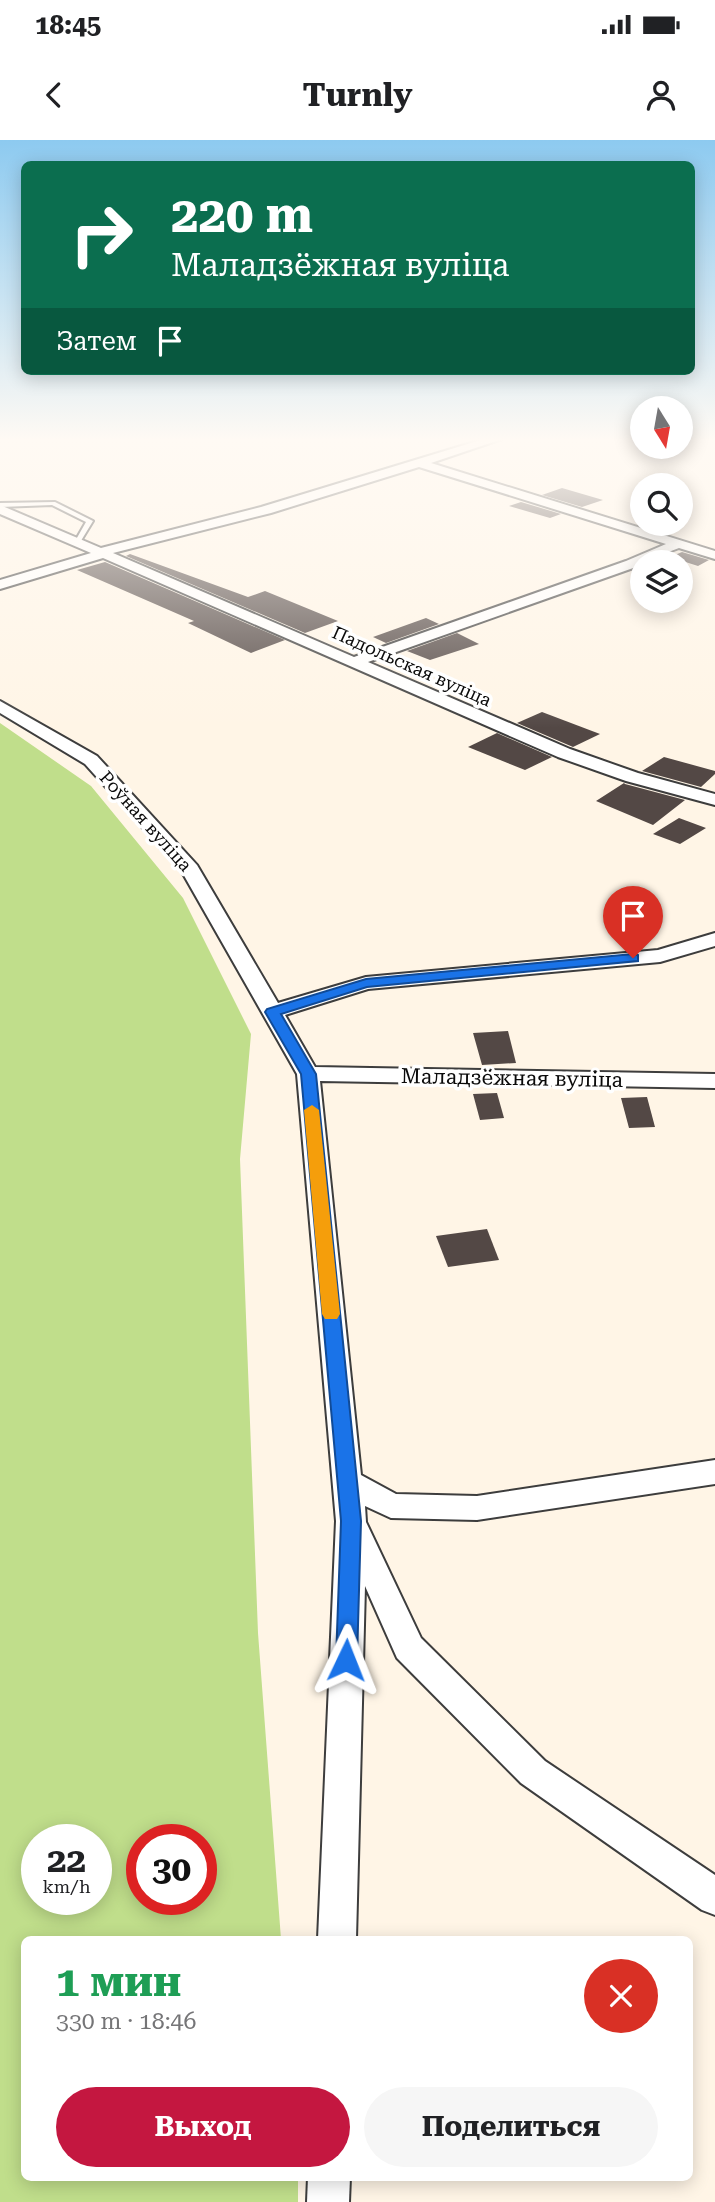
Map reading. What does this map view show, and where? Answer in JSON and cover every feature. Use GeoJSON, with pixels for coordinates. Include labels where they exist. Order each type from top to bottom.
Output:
{"type":"FeatureCollection","features":[{"type":"Feature","properties":{"kind":"street","name":"Падольская вуліца"},"geometry":{"type":"LineString","coordinates":[[60,535],[564,753],[632,777],[715,800]]}},
{"type":"Feature","properties":{"kind":"street"},"geometry":{"type":"LineString","coordinates":[[0,585],[101,553],[169,535]]}},
{"type":"Feature","properties":{"kind":"street"},"geometry":{"type":"LineString","coordinates":[[650,535],[715,555]]}},
{"type":"Feature","properties":{"kind":"street"},"geometry":{"type":"LineString","coordinates":[[354,662],[631,564],[678,544]]}},
{"type":"Feature","properties":{"kind":"street","name":"Роўная вуліца"},"geometry":{"type":"LineString","coordinates":[[0,706],[91,761],[190,869],[272,1012]]}},
{"type":"Feature","properties":{"kind":"street"},"geometry":{"type":"LineString","coordinates":[[337,1936],[351,1521],[308,1074],[272,1012],[366,983],[660,956],[715,939]]}},
{"type":"Feature","properties":{"kind":"street","name":"Маладзёжная вуліца"},"geometry":{"type":"LineString","coordinates":[[308,1074],[715,1082]]}},
{"type":"Feature","properties":{"kind":"street"},"geometry":{"type":"LineString","coordinates":[[347,1481],[391,1506],[477,1508],[715,1472]]}},
{"type":"Feature","properties":{"kind":"street"},"geometry":{"type":"LineString","coordinates":[[351,1521],[409,1648],[533,1772],[715,1896]]}},
{"type":"Feature","properties":{"kind":"street"},"geometry":{"type":"LineString","coordinates":[[328,2202],[329,2181]]}},
{"type":"Feature","properties":{"kind":"lane"},"geometry":{"type":"LineString","coordinates":[[77,543],[82,535]]}},
{"type":"Feature","properties":{"kind":"green space"},"geometry":{"type":"Polygon","coordinates":[[[0,723],[91,786],[183,898],[251,1034],[240,1159],[258,1633],[281,1936],[21,1936],[21,2181],[298,2181],[298,2202],[0,2202],[0,723]]]}},
{"type":"Feature","properties":{"kind":"building"},"geometry":{"type":"Polygon","coordinates":[[[130,554],[248,597],[265,591],[338,621],[305,633],[126,556],[130,554]]]}},
{"type":"Feature","properties":{"kind":"building"},"geometry":{"type":"Polygon","coordinates":[[[693,555],[709,560],[698,566],[693,564],[693,555]]]}},
{"type":"Feature","properties":{"kind":"building"},"geometry":{"type":"Polygon","coordinates":[[[105,562],[285,640],[251,653],[188,623],[194,621],[77,570],[105,562]]]}},
{"type":"Feature","properties":{"kind":"building"},"geometry":{"type":"Polygon","coordinates":[[[426,618],[439,624],[386,643],[373,637],[426,618]]]}},
{"type":"Feature","properties":{"kind":"building"},"geometry":{"type":"Polygon","coordinates":[[[457,633],[479,644],[430,660],[407,651],[457,633]]]}},
{"type":"Feature","properties":{"kind":"building"},"geometry":{"type":"Polygon","coordinates":[[[542,712],[600,734],[573,747],[517,723],[542,712]]]}},
{"type":"Feature","properties":{"kind":"building"},"geometry":{"type":"Polygon","coordinates":[[[497,733],[552,757],[525,770],[468,747],[497,733]]]}},
{"type":"Feature","properties":{"kind":"building"},"geometry":{"type":"Polygon","coordinates":[[[664,757],[715,771],[715,774],[701,787],[642,771],[664,757]]]}},
{"type":"Feature","properties":{"kind":"building"},"geometry":{"type":"Polygon","coordinates":[[[624,783],[685,800],[653,825],[596,801],[624,783]]]}},
{"type":"Feature","properties":{"kind":"building"},"geometry":{"type":"Polygon","coordinates":[[[679,818],[706,828],[680,844],[653,834],[679,818]]]}},
{"type":"Feature","properties":{"kind":"building"},"geometry":{"type":"Polygon","coordinates":[[[508,1031],[516,1063],[482,1065],[473,1033],[508,1031]]]}},
{"type":"Feature","properties":{"kind":"building"},"geometry":{"type":"Polygon","coordinates":[[[497,1093],[504,1118],[480,1120],[473,1094],[497,1093]]]}},
{"type":"Feature","properties":{"kind":"building"},"geometry":{"type":"Polygon","coordinates":[[[647,1097],[655,1127],[629,1128],[621,1098],[647,1097]]]}},
{"type":"Feature","properties":{"kind":"building"},"geometry":{"type":"Polygon","coordinates":[[[487,1229],[499,1260],[448,1267],[436,1236],[487,1229]]]}},
{"type":"Feature","properties":{"kind":"slow traffic"},"geometry":{"type":"LineString","coordinates":[[312,1110],[331,1314]]}},
{"type":"Feature","properties":{"kind":"route"},"geometry":{"type":"LineString","coordinates":[[346,1660],[351,1521],[308,1074],[272,1012],[366,983],[633,958]]}}]}
